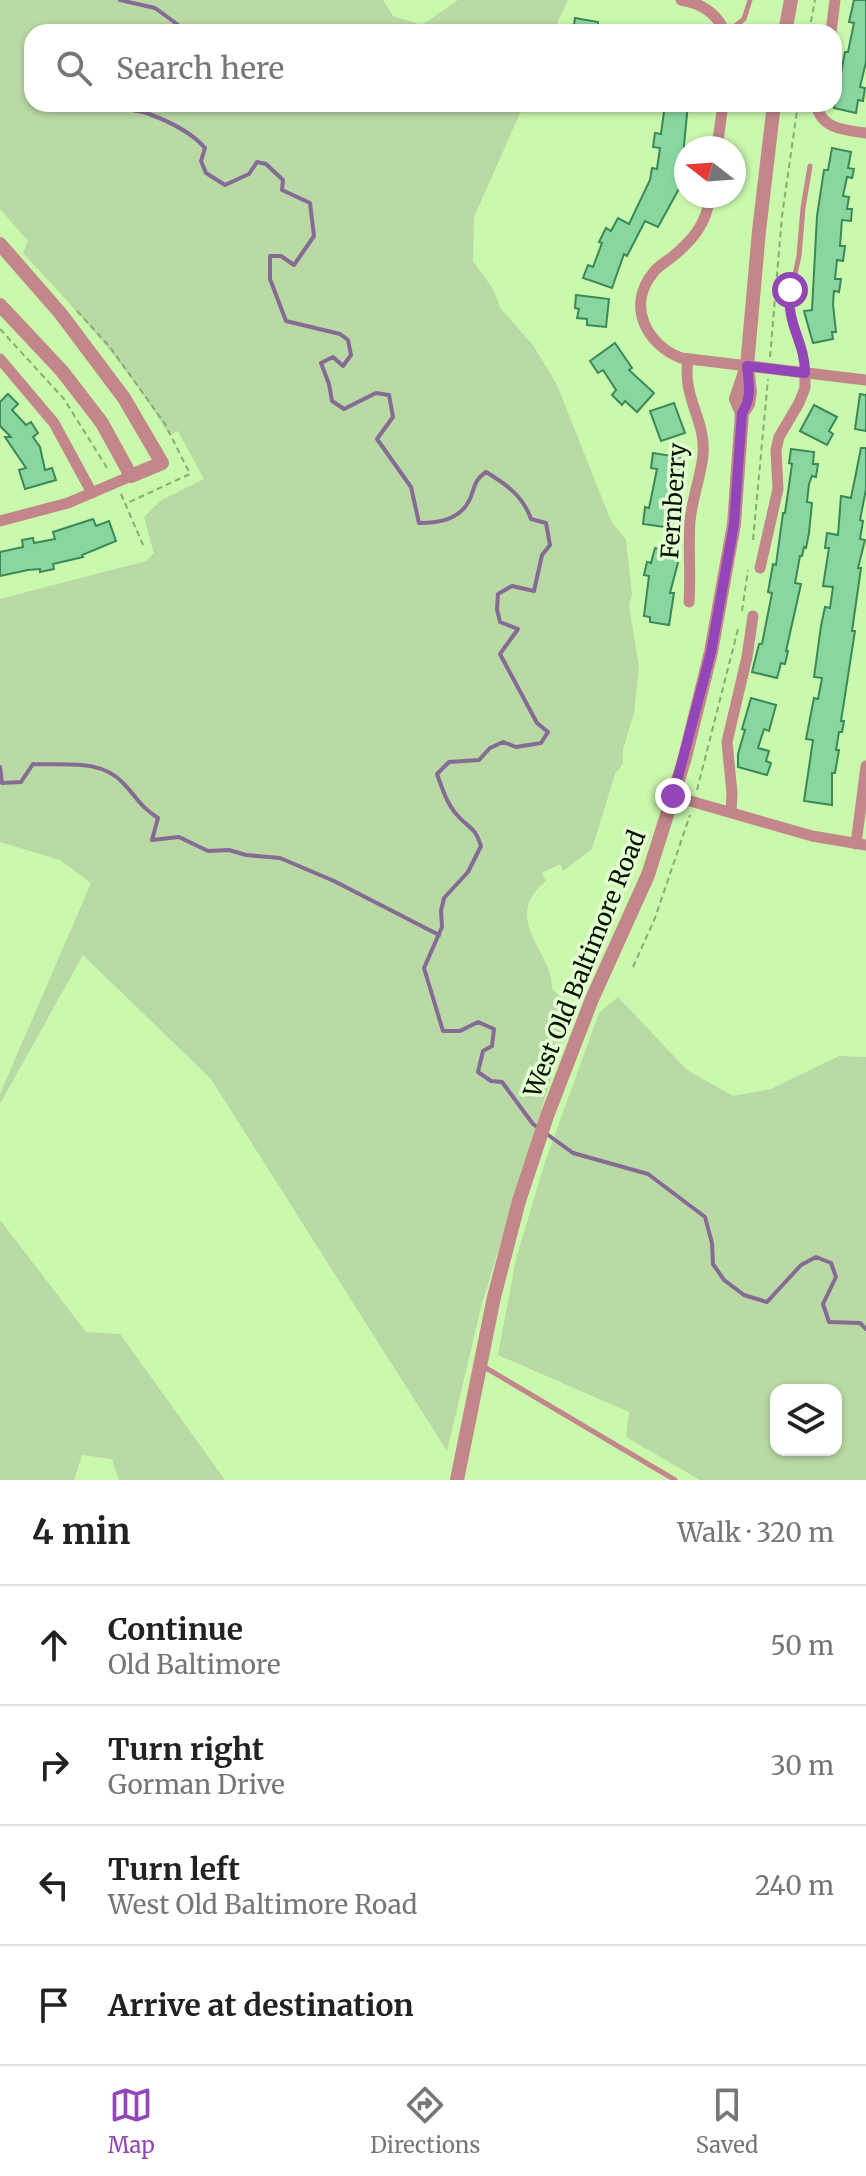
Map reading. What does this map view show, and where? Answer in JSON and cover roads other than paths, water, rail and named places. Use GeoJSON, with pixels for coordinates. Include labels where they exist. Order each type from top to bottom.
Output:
{"type":"FeatureCollection","features":[{"type":"Feature","properties":{"kind":"street"},"geometry":{"type":"LineString","coordinates":[[681,0],[699,3],[722,24]]}},
{"type":"Feature","properties":{"kind":"street"},"geometry":{"type":"LineString","coordinates":[[786,24],[791,0]]}},
{"type":"Feature","properties":{"kind":"street"},"geometry":{"type":"LineString","coordinates":[[832,24],[835,0]]}},
{"type":"Feature","properties":{"kind":"street"},"geometry":{"type":"LineString","coordinates":[[719,136],[722,112]]}},
{"type":"Feature","properties":{"kind":"street","name":"West Old Baltimore Road"},"geometry":{"type":"LineString","coordinates":[[457,1480],[480,1365],[519,1201],[547,1116],[592,999],[648,875],[673,796],[711,652],[734,524],[742,413],[736,399],[747,366],[773,112]]}},
{"type":"Feature","properties":{"kind":"street"},"geometry":{"type":"LineString","coordinates":[[818,112],[828,125],[866,133]]}},
{"type":"Feature","properties":{"kind":"street"},"geometry":{"type":"LineString","coordinates":[[707,208],[702,227],[653,273],[641,303],[647,331],[653,341],[666,352],[688,359],[866,380]]}},
{"type":"Feature","properties":{"kind":"street"},"geometry":{"type":"LineString","coordinates":[[0,244],[61,314],[124,398],[162,463],[44,511],[0,521]]}},
{"type":"Feature","properties":{"kind":"street"},"geometry":{"type":"LineString","coordinates":[[0,305],[62,371],[102,423],[131,476]]}},
{"type":"Feature","properties":{"kind":"street"},"geometry":{"type":"LineString","coordinates":[[0,359],[54,423],[92,493]]}},
{"type":"Feature","properties":{"kind":"street","name":"Fernberry"},"geometry":{"type":"LineString","coordinates":[[688,359],[685,378],[688,397],[702,436],[703,456],[694,490],[690,525],[689,602]]}},
{"type":"Feature","properties":{"kind":"street"},"geometry":{"type":"LineString","coordinates":[[760,568],[778,489],[776,450],[779,437],[799,403],[805,388],[805,373]]}},
{"type":"Feature","properties":{"kind":"street"},"geometry":{"type":"LineString","coordinates":[[731,812],[727,742],[753,616]]}},
{"type":"Feature","properties":{"kind":"street"},"geometry":{"type":"LineString","coordinates":[[673,796],[812,836],[861,844],[866,766]]}},
{"type":"Feature","properties":{"kind":"lane"},"geometry":{"type":"LineString","coordinates":[[737,24],[744,19],[750,0]]}},
{"type":"Feature","properties":{"kind":"lane"},"geometry":{"type":"LineString","coordinates":[[805,373],[805,356],[791,326],[789,301],[799,256],[810,166]]}},
{"type":"Feature","properties":{"kind":"lane"},"geometry":{"type":"LineString","coordinates":[[480,1365],[675,1480]]}},
{"type":"Feature","properties":{"kind":"waterway"},"geometry":{"type":"LineString","coordinates":[[120,0],[155,8],[177,24]]}},
{"type":"Feature","properties":{"kind":"waterway"},"geometry":{"type":"LineString","coordinates":[[145,112],[193,137],[205,148],[201,161],[206,173],[225,185],[249,174],[257,162],[266,164],[283,180],[282,190],[310,203],[314,236],[294,265],[281,256],[270,256],[270,279],[286,321],[340,334],[348,340],[351,355],[343,366],[333,357],[321,363],[332,401],[344,409],[376,393],[389,395],[393,417],[377,439],[411,487],[419,523],[441,521],[461,512],[477,481],[486,472],[513,491],[531,519],[546,523],[550,545],[542,555],[534,591],[512,586],[498,594],[497,609],[500,622],[518,629],[500,654],[537,723],[548,732],[541,743],[516,747],[503,742],[490,748],[479,760],[449,762],[437,774],[450,806],[474,831],[481,846],[468,872],[444,898],[442,927],[424,968],[443,1031],[460,1031],[478,1022],[494,1029],[492,1046],[483,1051],[478,1072],[491,1081],[502,1082],[533,1124],[573,1153],[648,1174],[705,1217],[712,1243],[713,1264],[724,1280],[744,1295],[767,1302],[801,1265],[816,1257],[831,1263],[836,1277],[823,1304],[829,1322],[860,1323],[866,1329]]}},
{"type":"Feature","properties":{"kind":"waterway"},"geometry":{"type":"LineString","coordinates":[[0,767],[2,783],[21,782],[33,764],[81,765],[104,770],[114,775],[158,818],[152,840],[179,837],[208,851],[229,850],[280,858],[334,881],[439,935]]}}]}
